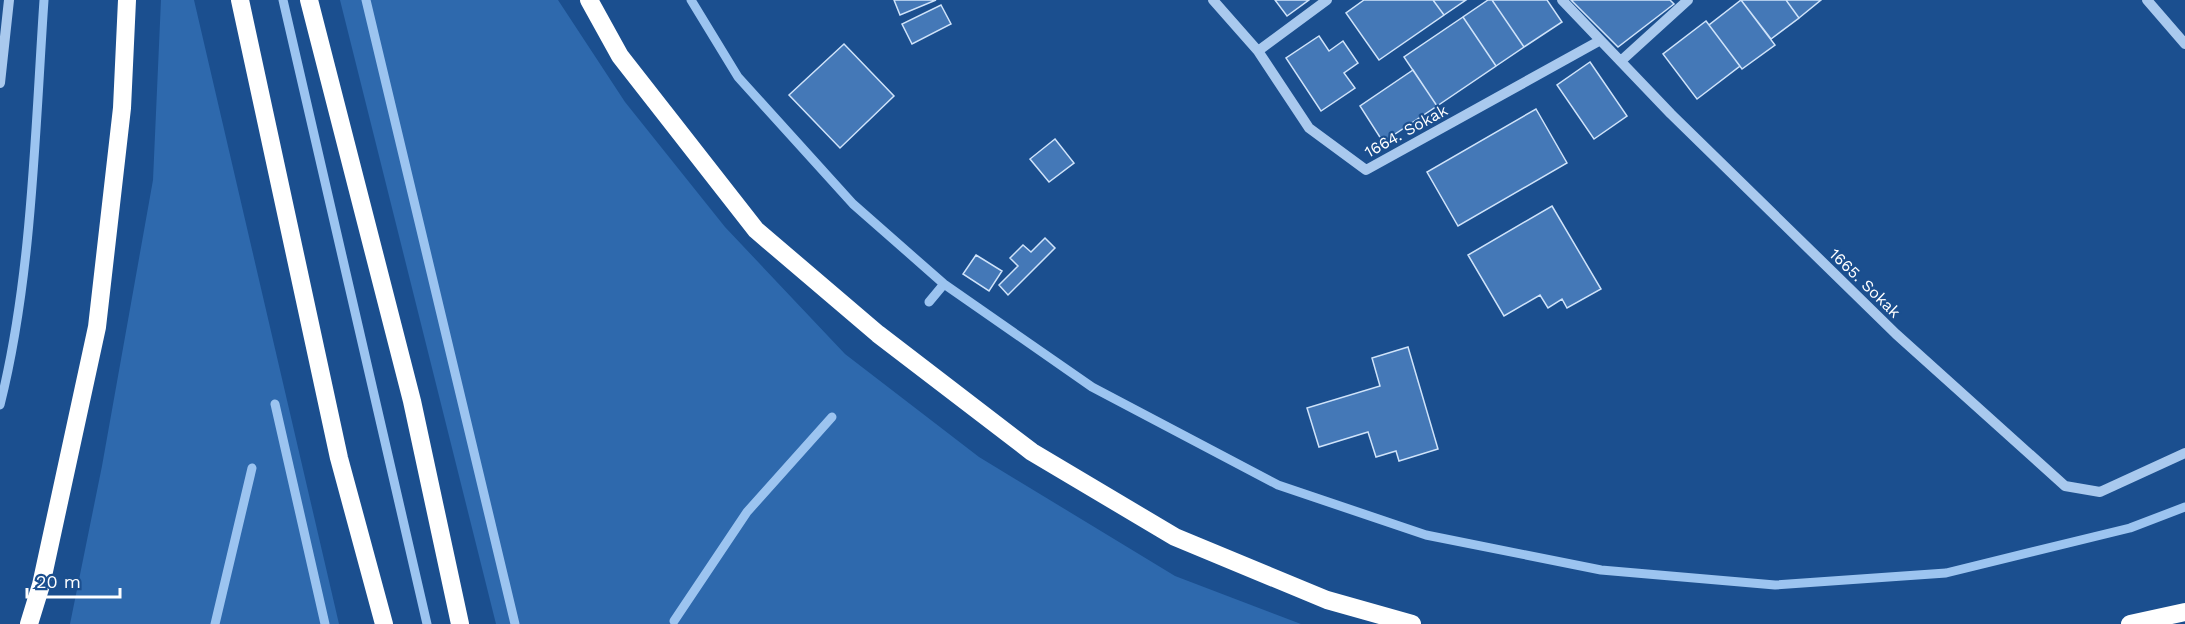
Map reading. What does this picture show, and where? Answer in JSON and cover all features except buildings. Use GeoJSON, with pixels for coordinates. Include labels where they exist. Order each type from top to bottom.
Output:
{"type":"FeatureCollection","features":[{"type":"Feature","properties":{"kind":"highway"},"geometry":{"type":"LineString","coordinates":[[29,624],[41,585],[97,327],[122,108],[127,0]]}},
{"type":"Feature","properties":{"kind":"highway"},"geometry":{"type":"LineString","coordinates":[[240,0],[339,458],[384,624]]}},
{"type":"Feature","properties":{"kind":"highway"},"geometry":{"type":"LineString","coordinates":[[309,0],[412,401],[460,624]]}},
{"type":"Feature","properties":{"kind":"highway"},"geometry":{"type":"LineString","coordinates":[[589,0],[620,56],[756,231],[878,334],[1032,452],[1175,537],[1327,600],[1412,624]]}},
{"type":"Feature","properties":{"kind":"highway"},"geometry":{"type":"LineString","coordinates":[[2130,624],[2185,612]]}},
{"type":"Feature","properties":{"kind":"street"},"geometry":{"type":"LineString","coordinates":[[0,83],[9,0]]}},
{"type":"Feature","properties":{"kind":"street","name":"1664. Sokak"},"geometry":{"type":"LineString","coordinates":[[1213,0],[1257,51],[1309,128],[1366,170],[1599,41]]}},
{"type":"Feature","properties":{"kind":"street"},"geometry":{"type":"LineString","coordinates":[[1257,51],[1327,0]]}},
{"type":"Feature","properties":{"kind":"street","name":"1665. Sokak"},"geometry":{"type":"LineString","coordinates":[[1562,0],[1679,122],[1896,334],[2065,486],[2100,492],[2185,453]]}},
{"type":"Feature","properties":{"kind":"street"},"geometry":{"type":"LineString","coordinates":[[1622,60],[1688,0]]}},
{"type":"Feature","properties":{"kind":"street"},"geometry":{"type":"LineString","coordinates":[[2147,0],[2185,44]]}},
{"type":"Feature","properties":{"kind":"shaded area"},"geometry":{"type":"Polygon","coordinates":[[[161,0],[194,0],[339,624],[70,624],[102,466],[153,180],[161,0]]]}},
{"type":"Feature","properties":{"kind":"shaded area"},"geometry":{"type":"Polygon","coordinates":[[[340,0],[558,0],[625,102],[725,227],[845,354],[979,457],[1175,576],[1301,624],[496,624],[340,0]]]}},
{"type":"Feature","properties":{"kind":"waterway"},"geometry":{"type":"LineString","coordinates":[[0,405],[11,357],[26,256],[44,0]]}},
{"type":"Feature","properties":{"kind":"waterway"},"geometry":{"type":"LineString","coordinates":[[283,0],[427,624]]}},
{"type":"Feature","properties":{"kind":"waterway"},"geometry":{"type":"LineString","coordinates":[[366,0],[515,624]]}},
{"type":"Feature","properties":{"kind":"waterway"},"geometry":{"type":"LineString","coordinates":[[691,0],[738,77],[853,204],[944,284],[1092,387],[1278,485],[1426,535],[1601,570],[1775,585],[1946,573],[2130,528],[2185,507]]}},
{"type":"Feature","properties":{"kind":"waterway"},"geometry":{"type":"LineString","coordinates":[[929,302],[944,284]]}},
{"type":"Feature","properties":{"kind":"waterway"},"geometry":{"type":"LineString","coordinates":[[275,404],[325,624]]}},
{"type":"Feature","properties":{"kind":"waterway"},"geometry":{"type":"LineString","coordinates":[[674,621],[747,512],[832,417]]}},
{"type":"Feature","properties":{"kind":"waterway"},"geometry":{"type":"LineString","coordinates":[[215,624],[252,468]]}}]}
